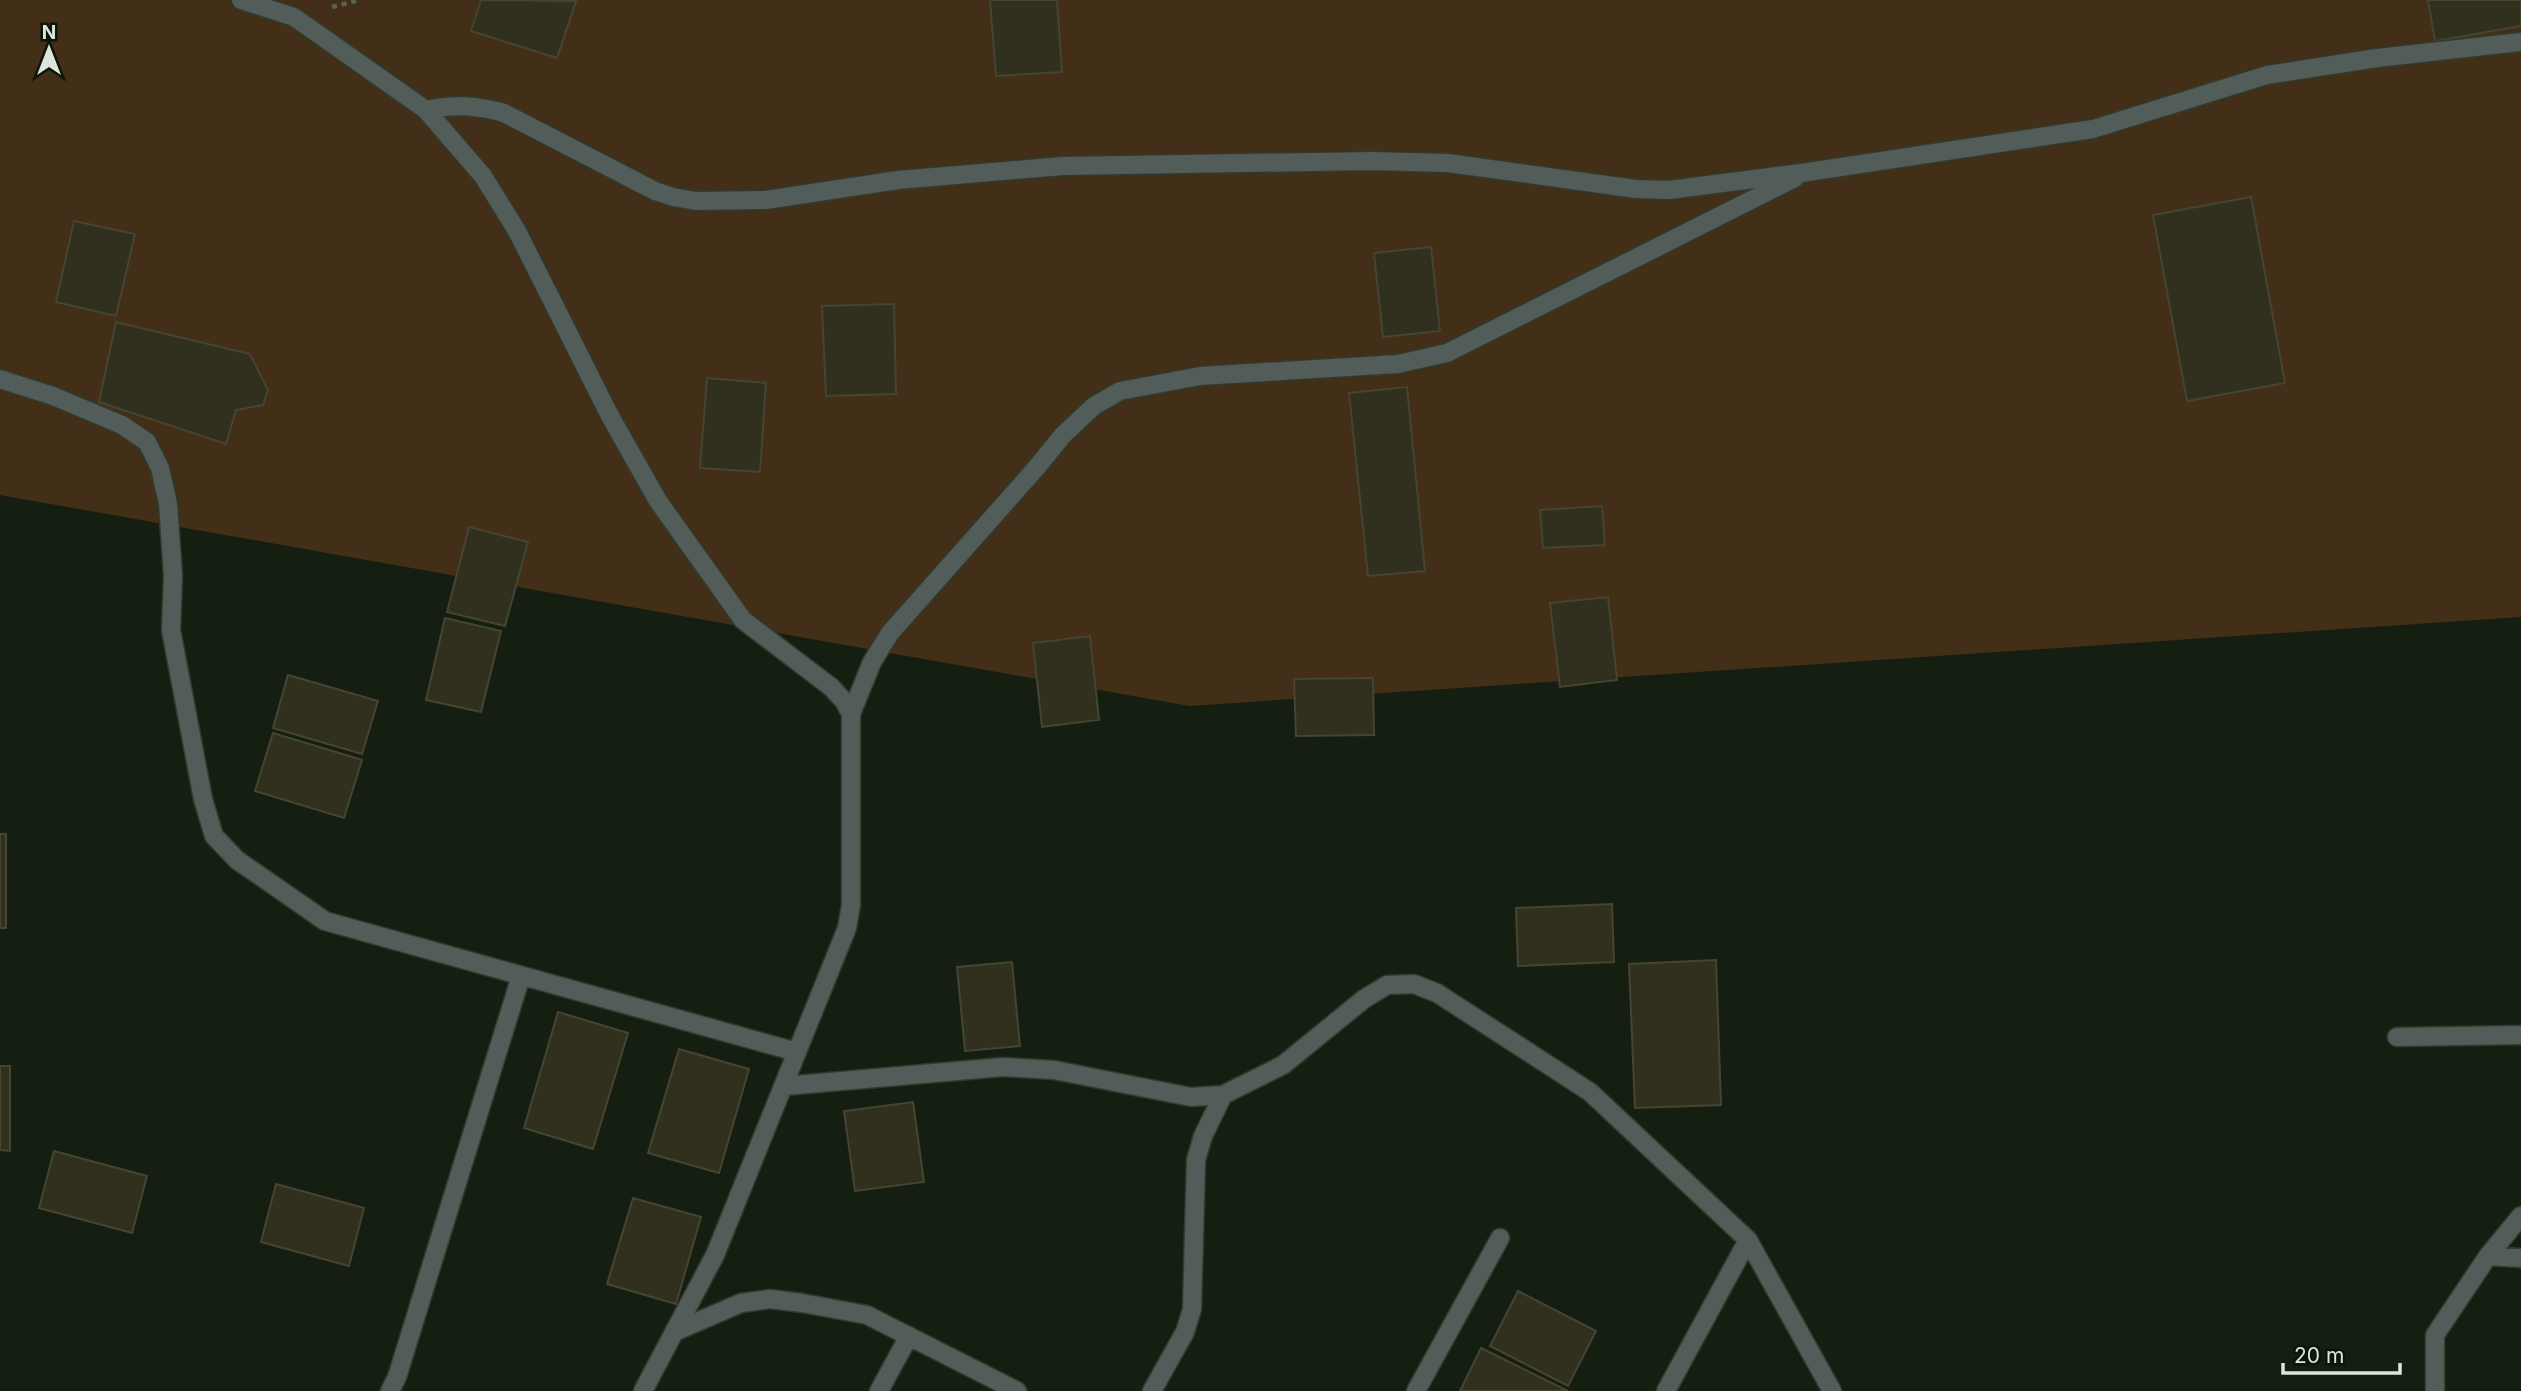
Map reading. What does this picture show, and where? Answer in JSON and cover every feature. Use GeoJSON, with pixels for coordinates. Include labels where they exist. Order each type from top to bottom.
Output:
{"type":"FeatureCollection","features":[{"type":"Feature","properties":{"kind":"street"},"geometry":{"type":"LineString","coordinates":[[241,0],[293,17],[426,110],[483,176],[517,230],[610,416],[658,501],[743,620],[831,687],[845,701],[851,714]]}},
{"type":"Feature","properties":{"kind":"street"},"geometry":{"type":"LineString","coordinates":[[426,110],[450,105],[480,106],[503,113],[655,191],[696,201],[766,200],[898,180],[1063,166],[1244,162],[1448,163],[1636,189],[1669,190],[2092,129],[2267,75],[2376,58],[2521,42]]}},
{"type":"Feature","properties":{"kind":"street"},"geometry":{"type":"LineString","coordinates":[[643,1391],[715,1255],[847,928],[851,905],[851,714],[872,662],[890,633],[1063,435],[1094,406],[1120,391],[1200,376],[1398,365],[1447,353],[1808,172]]}},
{"type":"Feature","properties":{"kind":"street"},"geometry":{"type":"LineString","coordinates":[[0,379],[53,396],[122,425],[147,442],[160,468],[168,504],[173,576],[173,640],[203,799],[214,836],[237,860],[324,921],[797,1052]]}},
{"type":"Feature","properties":{"kind":"street"},"geometry":{"type":"LineString","coordinates":[[390,1391],[397,1377],[521,976]]}},
{"type":"Feature","properties":{"kind":"street"},"geometry":{"type":"LineString","coordinates":[[784,1086],[1029,1067],[1191,1097],[1223,1095],[1283,1065],[1364,999],[1387,985],[1415,984],[1437,993],[1590,1092],[1748,1240],[1832,1391]]}},
{"type":"Feature","properties":{"kind":"street"},"geometry":{"type":"LineString","coordinates":[[2398,1037],[2521,1035]]}},
{"type":"Feature","properties":{"kind":"street"},"geometry":{"type":"LineString","coordinates":[[1152,1391],[1185,1332],[1192,1308],[1196,1160],[1203,1136],[1223,1095]]}},
{"type":"Feature","properties":{"kind":"street"},"geometry":{"type":"LineString","coordinates":[[2435,1391],[2435,1335],[2488,1256],[2521,1216]]}},
{"type":"Feature","properties":{"kind":"street"},"geometry":{"type":"LineString","coordinates":[[1416,1391],[1500,1238]]}},
{"type":"Feature","properties":{"kind":"street"},"geometry":{"type":"LineString","coordinates":[[1667,1391],[1748,1240]]}},
{"type":"Feature","properties":{"kind":"street"},"geometry":{"type":"LineString","coordinates":[[2488,1256],[2521,1258]]}},
{"type":"Feature","properties":{"kind":"street"},"geometry":{"type":"LineString","coordinates":[[674,1332],[741,1303],[770,1299],[802,1303],[867,1315],[1017,1391]]}},
{"type":"Feature","properties":{"kind":"street"},"geometry":{"type":"LineString","coordinates":[[879,1391],[909,1336]]}},
{"type":"Feature","properties":{"kind":"shaded area"},"geometry":{"type":"Polygon","coordinates":[[[0,0],[2521,0],[2521,617],[1189,706],[0,495],[0,0]]]}},
{"type":"Feature","properties":{"kind":"building"},"geometry":{"type":"Polygon","coordinates":[[[481,0],[576,1],[557,58],[471,31],[481,0]]]}},
{"type":"Feature","properties":{"kind":"building"},"geometry":{"type":"Polygon","coordinates":[[[990,0],[1057,0],[1062,72],[996,76],[990,0]]]}},
{"type":"Feature","properties":{"kind":"building"},"geometry":{"type":"Polygon","coordinates":[[[2428,0],[2521,0],[2521,26],[2435,41],[2428,0]]]}},
{"type":"Feature","properties":{"kind":"building"},"geometry":{"type":"Polygon","coordinates":[[[2251,197],[2285,383],[2187,401],[2153,215],[2251,197]]]}},
{"type":"Feature","properties":{"kind":"building"},"geometry":{"type":"Polygon","coordinates":[[[74,221],[135,234],[116,316],[56,302],[74,221]]]}},
{"type":"Feature","properties":{"kind":"building"},"geometry":{"type":"Polygon","coordinates":[[[1431,247],[1440,331],[1383,337],[1374,253],[1431,247]]]}},
{"type":"Feature","properties":{"kind":"building"},"geometry":{"type":"Polygon","coordinates":[[[894,304],[896,394],[826,396],[822,306],[894,304]]]}},
{"type":"Feature","properties":{"kind":"building"},"geometry":{"type":"Polygon","coordinates":[[[116,322],[250,354],[268,390],[263,405],[236,410],[226,444],[99,402],[116,322]]]}},
{"type":"Feature","properties":{"kind":"building"},"geometry":{"type":"Polygon","coordinates":[[[707,378],[766,383],[760,472],[700,468],[707,378]]]}},
{"type":"Feature","properties":{"kind":"building"},"geometry":{"type":"Polygon","coordinates":[[[1407,387],[1425,571],[1368,576],[1349,393],[1407,387]]]}},
{"type":"Feature","properties":{"kind":"building"},"geometry":{"type":"Polygon","coordinates":[[[1602,506],[1605,545],[1543,548],[1540,510],[1602,506]]]}},
{"type":"Feature","properties":{"kind":"building"},"geometry":{"type":"Polygon","coordinates":[[[469,527],[528,542],[505,626],[447,612],[469,527]]]}},
{"type":"Feature","properties":{"kind":"building"},"geometry":{"type":"Polygon","coordinates":[[[1608,597],[1617,680],[1560,687],[1550,603],[1608,597]]]}},
{"type":"Feature","properties":{"kind":"building"},"geometry":{"type":"Polygon","coordinates":[[[445,618],[501,631],[481,712],[426,700],[445,618]]]}},
{"type":"Feature","properties":{"kind":"building"},"geometry":{"type":"Polygon","coordinates":[[[1090,636],[1099,720],[1042,727],[1033,643],[1090,636]]]}},
{"type":"Feature","properties":{"kind":"building"},"geometry":{"type":"Polygon","coordinates":[[[288,675],[378,701],[362,754],[273,728],[288,675]]]}},
{"type":"Feature","properties":{"kind":"building"},"geometry":{"type":"Polygon","coordinates":[[[1373,678],[1374,735],[1296,736],[1294,679],[1373,678]]]}},
{"type":"Feature","properties":{"kind":"building"},"geometry":{"type":"Polygon","coordinates":[[[273,733],[362,760],[344,818],[255,791],[273,733]]]}},
{"type":"Feature","properties":{"kind":"building"},"geometry":{"type":"Polygon","coordinates":[[[0,834],[6,834],[6,928],[0,928],[0,834]]]}},
{"type":"Feature","properties":{"kind":"building"},"geometry":{"type":"Polygon","coordinates":[[[1612,904],[1614,962],[1518,966],[1516,908],[1612,904]]]}},
{"type":"Feature","properties":{"kind":"building"},"geometry":{"type":"Polygon","coordinates":[[[1716,960],[1721,1105],[1635,1108],[1629,964],[1716,960]]]}},
{"type":"Feature","properties":{"kind":"building"},"geometry":{"type":"Polygon","coordinates":[[[1012,962],[1020,1046],[965,1051],[957,967],[1012,962]]]}},
{"type":"Feature","properties":{"kind":"building"},"geometry":{"type":"Polygon","coordinates":[[[558,1012],[628,1033],[593,1149],[524,1128],[558,1012]]]}},
{"type":"Feature","properties":{"kind":"building"},"geometry":{"type":"Polygon","coordinates":[[[679,1049],[749,1069],[719,1173],[648,1153],[679,1049]]]}},
{"type":"Feature","properties":{"kind":"building"},"geometry":{"type":"Polygon","coordinates":[[[0,1066],[10,1066],[10,1151],[0,1150],[0,1066]]]}},
{"type":"Feature","properties":{"kind":"building"},"geometry":{"type":"Polygon","coordinates":[[[913,1102],[924,1182],[855,1191],[844,1111],[913,1102]]]}},
{"type":"Feature","properties":{"kind":"building"},"geometry":{"type":"Polygon","coordinates":[[[54,1151],[147,1176],[132,1233],[39,1208],[54,1151]]]}},
{"type":"Feature","properties":{"kind":"building"},"geometry":{"type":"Polygon","coordinates":[[[276,1184],[364,1208],[349,1266],[261,1242],[276,1184]]]}},
{"type":"Feature","properties":{"kind":"building"},"geometry":{"type":"Polygon","coordinates":[[[633,1198],[701,1217],[676,1304],[607,1284],[633,1198]]]}},
{"type":"Feature","properties":{"kind":"building"},"geometry":{"type":"Polygon","coordinates":[[[1518,1291],[1596,1331],[1568,1386],[1490,1346],[1518,1291]]]}},
{"type":"Feature","properties":{"kind":"building"},"geometry":{"type":"Polygon","coordinates":[[[1481,1348],[1568,1391],[1460,1391],[1481,1348]]]}}]}
